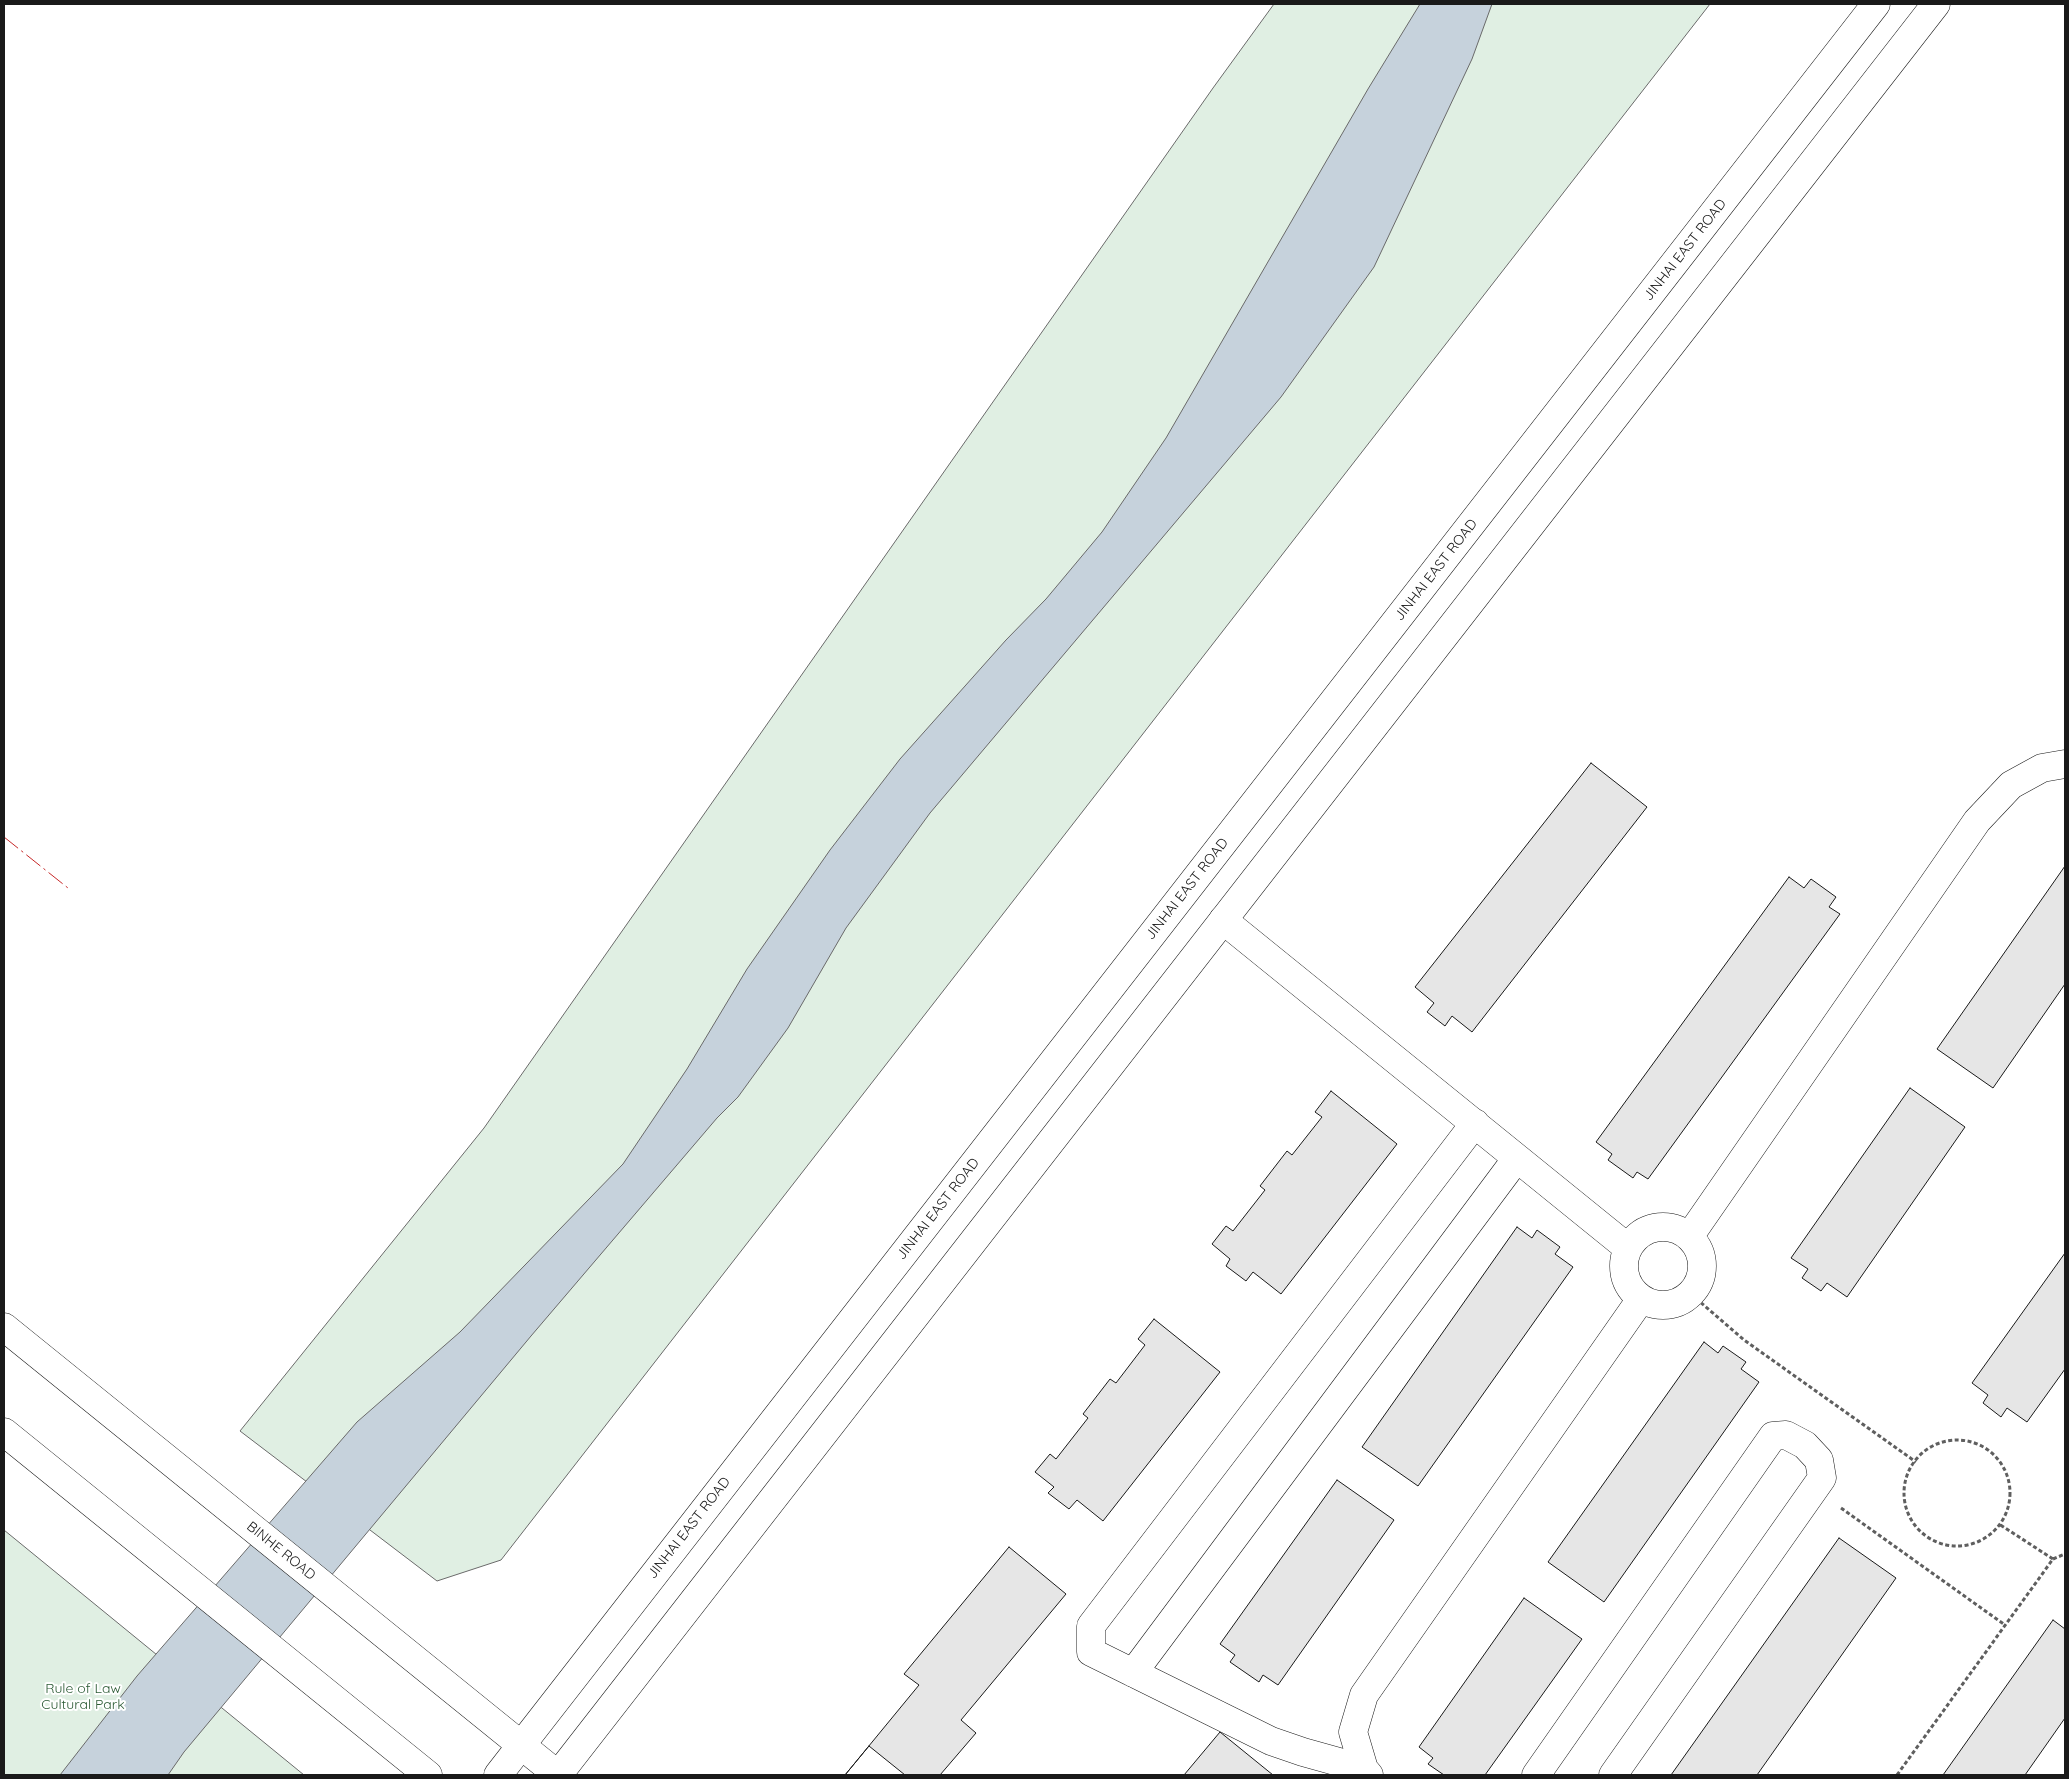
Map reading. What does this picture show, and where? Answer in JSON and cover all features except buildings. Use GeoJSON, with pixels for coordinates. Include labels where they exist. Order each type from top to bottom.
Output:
{"type":"FeatureCollection","features":[{"type":"Feature","properties":{"kind":"main road","name":"JINHAI EAST ROAD"},"geometry":{"type":"LineString","coordinates":[[498,1775],[1876,4]]}},
{"type":"Feature","properties":{"kind":"main road"},"geometry":{"type":"LineString","coordinates":[[558,1775],[1936,4]]}},
{"type":"Feature","properties":{"kind":"main road"},"geometry":{"type":"LineString","coordinates":[[1689,1238],[1977,820],[2011,785],[2042,768],[2065,764]]}},
{"type":"Feature","properties":{"kind":"main road"},"geometry":{"type":"LineString","coordinates":[[1223,920],[1628,1248]]}},
{"type":"Feature","properties":{"kind":"main road"},"geometry":{"type":"LineString","coordinates":[[1367,1772],[1271,1741],[1091,1652],[1091,1626],[1475,1124]]}},
{"type":"Feature","properties":{"kind":"main road"},"geometry":{"type":"LineString","coordinates":[[1132,1673],[1517,1158]]}},
{"type":"Feature","properties":{"kind":"main road"},"geometry":{"type":"LineString","coordinates":[[1666,1227],[1678,1231],[1698,1247],[1702,1263],[1700,1280],[1691,1294],[1677,1303],[1660,1306],[1644,1301],[1631,1290],[1625,1277],[1624,1262],[1628,1248],[1638,1236],[1651,1229],[1666,1227]]}},
{"type":"Feature","properties":{"kind":"main road"},"geometry":{"type":"LineString","coordinates":[[1367,1772],[1353,1732],[1364,1695],[1641,1298]]}},
{"type":"Feature","properties":{"kind":"main road","name":"BINHE ROAD"},"geometry":{"type":"LineString","coordinates":[[4,1327],[558,1775]]}},
{"type":"Feature","properties":{"kind":"main road"},"geometry":{"type":"LineString","coordinates":[[4,1432],[428,1775]]}},
{"type":"Feature","properties":{"kind":"main road"},"geometry":{"type":"LineString","coordinates":[[1536,1775],[1773,1436],[1786,1435],[1805,1445],[1819,1460],[1822,1478],[1613,1775]]}},
{"type":"Feature","properties":{"kind":"path"},"geometry":{"type":"LineString","coordinates":[[1691,1294],[1744,1340],[1916,1462]]}},
{"type":"Feature","properties":{"kind":"path"},"geometry":{"type":"LineString","coordinates":[[1960,1440],[1974,1443],[1989,1451],[2000,1464],[2008,1479],[2010,1496],[2006,1513],[1997,1528],[1984,1539],[1968,1545],[1950,1546],[1934,1541],[1919,1532],[1910,1518],[1904,1502],[1905,1484],[1910,1468],[1916,1462],[1921,1455],[1947,1441],[1960,1440]]}},
{"type":"Feature","properties":{"kind":"path"},"geometry":{"type":"LineString","coordinates":[[1814,1489],[2005,1625]]}},
{"type":"Feature","properties":{"kind":"path"},"geometry":{"type":"LineString","coordinates":[[1999,1524],[2053,1559]]}},
{"type":"Feature","properties":{"kind":"path"},"geometry":{"type":"LineString","coordinates":[[1897,1775],[2053,1559],[2065,1554]]}},
{"type":"Feature","properties":{"kind":"green space"},"geometry":{"type":"Polygon","coordinates":[[[1274,4],[1710,4],[501,1560],[437,1581],[240,1431],[484,1128],[1213,88],[1274,4]]]}},
{"type":"Feature","properties":{"kind":"green space","name":"Rule of Law Cultural Park"},"geometry":{"type":"Polygon","coordinates":[[[4,1530],[304,1775],[4,1775],[4,1530]]]}},
{"type":"Feature","properties":{"kind":"shaded area"},"geometry":{"type":"Polygon","coordinates":[[[1420,4],[1492,4],[1472,59],[1374,267],[1281,397],[930,813],[846,928],[788,1028],[738,1097],[717,1118],[531,1336],[184,1752],[168,1775],[60,1775],[137,1676],[357,1422],[460,1332],[623,1164],[687,1069],[747,969],[830,850],[900,759],[1006,640],[1046,599],[1102,532],[1166,438],[1368,89],[1420,4]]]}},
{"type":"Feature","properties":{"kind":"power"},"geometry":{"type":"LineString","coordinates":[[4,837],[68,888]]}}]}
